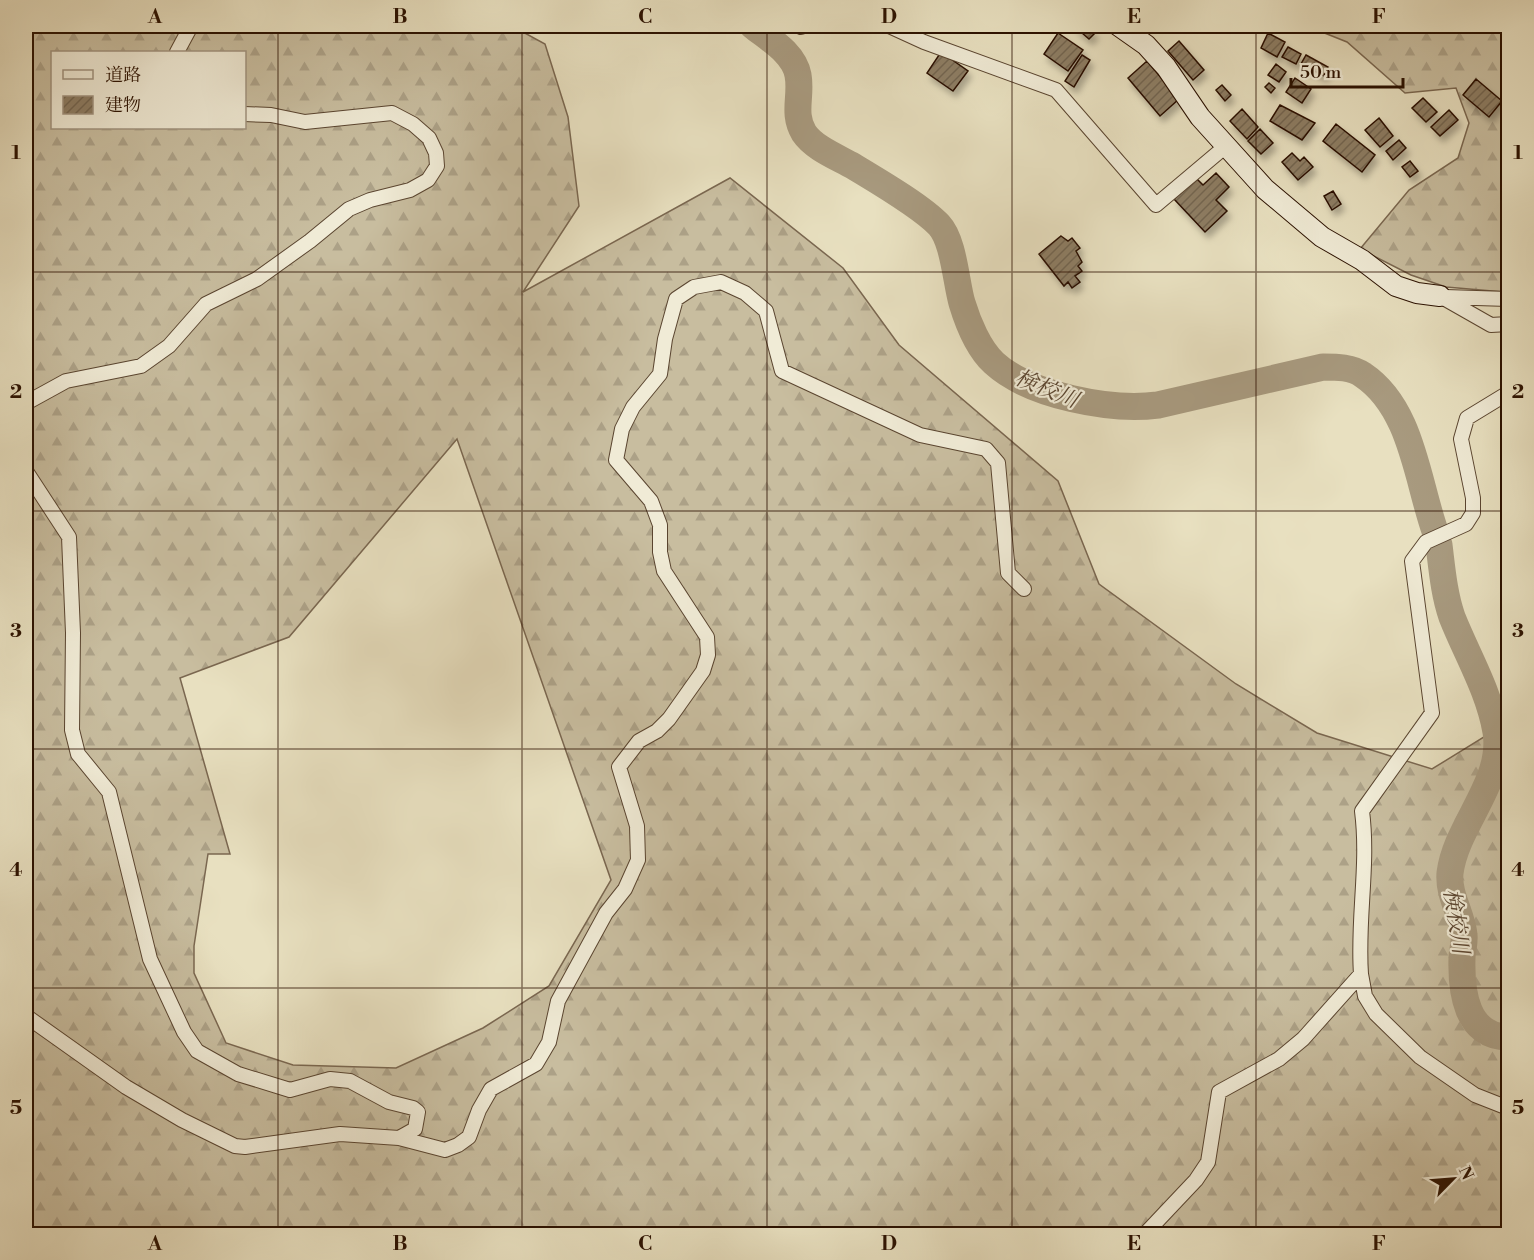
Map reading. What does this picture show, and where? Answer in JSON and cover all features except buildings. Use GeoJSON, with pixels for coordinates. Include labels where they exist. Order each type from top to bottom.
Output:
{"type":"FeatureCollection","features":[{"type":"Feature","properties":{"kind":"street"},"geometry":{"type":"LineString","coordinates":[[178,51],[191,26]]}},
{"type":"Feature","properties":{"kind":"street"},"geometry":{"type":"LineString","coordinates":[[889,26],[924,42],[1056,90],[1156,206],[1226,146]]}},
{"type":"Feature","properties":{"kind":"street"},"geometry":{"type":"LineString","coordinates":[[1119,26],[1146,45],[1166,67],[1200,117],[1265,189],[1322,237],[1362,260],[1396,286],[1417,293],[1509,299]]}},
{"type":"Feature","properties":{"kind":"street"},"geometry":{"type":"LineString","coordinates":[[26,403],[66,381],[141,366],[169,346],[206,304],[257,279],[310,242],[349,209],[370,200],[410,190],[428,180],[437,166],[436,153],[429,138],[413,124],[392,113],[305,122],[271,115],[246,114]]}},
{"type":"Feature","properties":{"kind":"street"},"geometry":{"type":"LineString","coordinates":[[26,1016],[126,1087],[182,1120],[235,1146],[255,1148],[340,1134],[399,1138],[445,1150],[469,1137],[479,1110],[491,1089],[536,1064],[549,1042],[558,1001],[606,913],[625,889],[638,860],[637,826],[619,767],[639,741],[657,731],[669,719],[703,671],[708,655],[707,637],[664,571],[660,552],[660,525],[651,501],[616,460],[622,429],[633,407],[660,374],[665,339],[676,299],[694,287],[721,282],[745,293],[766,311],[782,371],[920,435],[986,449],[998,463],[1008,573],[1024,589]]}},
{"type":"Feature","properties":{"kind":"street"},"geometry":{"type":"LineString","coordinates":[[1440,296],[1491,325],[1509,324]]}},
{"type":"Feature","properties":{"kind":"street"},"geometry":{"type":"LineString","coordinates":[[1509,393],[1467,418],[1461,439],[1473,498],[1473,513],[1466,524],[1426,542],[1412,561],[1432,713],[1362,811],[1366,840],[1360,926],[1361,974],[1365,996],[1376,1014],[1420,1058],[1475,1095],[1509,1108]]}},
{"type":"Feature","properties":{"kind":"street"},"geometry":{"type":"LineString","coordinates":[[26,471],[69,537],[73,633],[72,730],[78,754],[109,792],[150,959],[184,1032],[197,1051],[238,1074],[290,1090],[330,1079],[350,1081],[389,1102],[413,1107],[418,1112],[415,1129],[399,1138]]}},
{"type":"Feature","properties":{"kind":"street"},"geometry":{"type":"LineString","coordinates":[[1145,1234],[1196,1180],[1208,1162],[1219,1092],[1279,1059],[1304,1040],[1361,974]]}},
{"type":"Feature","properties":{"kind":"green space"},"geometry":{"type":"Polygon","coordinates":[[[26,26],[512,26],[545,44],[568,117],[579,206],[523,292],[730,178],[843,268],[899,345],[1058,481],[1099,584],[1236,684],[1317,733],[1432,769],[1508,722],[1508,1234],[26,1234],[26,26]],[[457,439],[289,637],[180,678],[230,854],[208,854],[194,946],[194,973],[226,1043],[293,1065],[396,1068],[483,1028],[549,986],[611,880],[457,439]]]}},
{"type":"Feature","properties":{"kind":"green space"},"geometry":{"type":"Polygon","coordinates":[[[1307,26],[1508,26],[1508,260],[1504,292],[1446,287],[1411,275],[1360,249],[1409,190],[1458,158],[1469,123],[1456,88],[1405,93],[1347,42],[1307,26]]]}},
{"type":"Feature","properties":{"kind":"waterway","name":"検校川"},"geometry":{"type":"LineString","coordinates":[[753,26],[780,47],[796,67],[799,83],[800,126],[808,138],[826,152],[898,194],[939,225],[948,241],[967,319],[984,351],[1009,375],[1072,399],[1118,406],[1139,406],[1158,405],[1323,367],[1354,370],[1379,389],[1403,425],[1435,531]]}},
{"type":"Feature","properties":{"kind":"waterway","name":"検校川"},"geometry":{"type":"LineString","coordinates":[[1439,545],[1449,608],[1488,702],[1496,732],[1497,750],[1487,786],[1461,838],[1450,873],[1451,889],[1464,935],[1463,984],[1469,1010],[1475,1021],[1494,1035],[1508,1037]]}}]}
